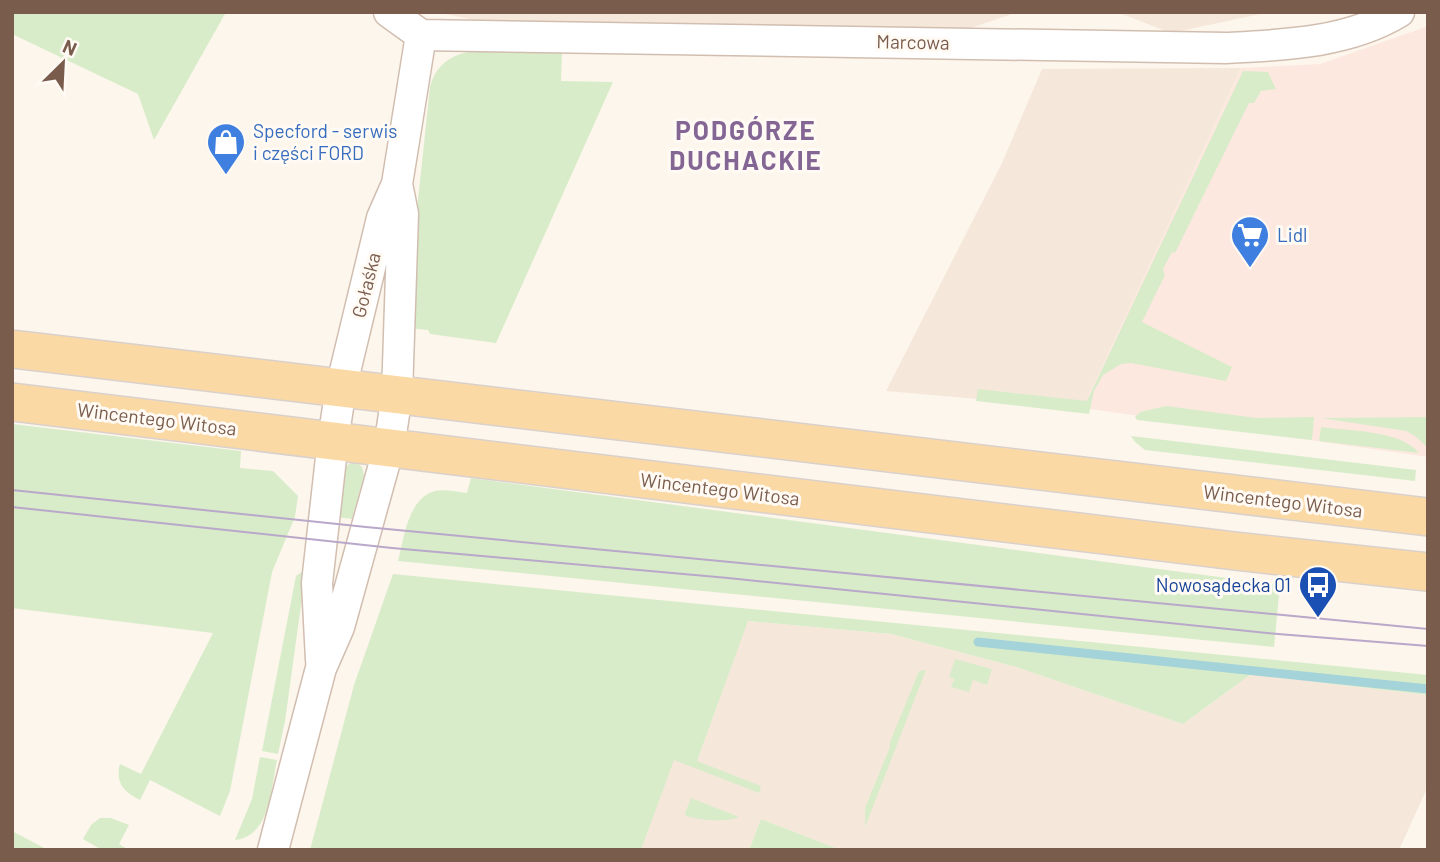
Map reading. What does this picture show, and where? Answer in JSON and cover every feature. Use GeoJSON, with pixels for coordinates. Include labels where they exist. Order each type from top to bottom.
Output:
{"type":"FeatureCollection","features":[{"type":"Feature","properties":{"kind":"main road","name":"Wincentego Witosa"},"geometry":{"type":"LineString","coordinates":[[12,349],[1428,517]]}},
{"type":"Feature","properties":{"kind":"main road","name":"Wincentego Witosa"},"geometry":{"type":"LineString","coordinates":[[12,402],[1234,551],[1428,572]]}},
{"type":"Feature","properties":{"kind":"street"},"geometry":{"type":"LineString","coordinates":[[389,12],[421,35]]}},
{"type":"Feature","properties":{"kind":"street","name":"Marcowa"},"geometry":{"type":"LineString","coordinates":[[421,35],[1226,48],[1293,45],[1378,25],[1399,12]]}},
{"type":"Feature","properties":{"kind":"street","name":"Gołaśka"},"geometry":{"type":"LineString","coordinates":[[321,667],[317,583],[341,388],[382,218],[397,184],[421,35]]}},
{"type":"Feature","properties":{"kind":"street","name":"Gołaśka"},"geometry":{"type":"LineString","coordinates":[[321,667],[339,627],[389,447],[397,395],[403,214],[397,184]]}},
{"type":"Feature","properties":{"kind":"street"},"geometry":{"type":"LineString","coordinates":[[273,850],[321,667]]}},
{"type":"Feature","properties":{"kind":"shaded area"},"geometry":{"type":"Polygon","coordinates":[[[435,12],[1018,12],[965,30],[485,22],[435,12]]]}},
{"type":"Feature","properties":{"kind":"shaded area"},"geometry":{"type":"Polygon","coordinates":[[[1117,12],[1270,12],[1171,33],[1117,12]]]}},
{"type":"Feature","properties":{"kind":"shaded area"},"geometry":{"type":"Polygon","coordinates":[[[1428,26],[1428,457],[1083,408],[1241,68],[1320,64],[1428,26]]]}},
{"type":"Feature","properties":{"kind":"shaded area"},"geometry":{"type":"Polygon","coordinates":[[[1241,68],[1083,408],[886,391],[1002,163],[1042,69],[1241,68]]]}},
{"type":"Feature","properties":{"kind":"shaded area"},"geometry":{"type":"Polygon","coordinates":[[[747,621],[891,634],[1016,667],[1183,724],[1254,672],[1428,695],[1428,786],[1399,850],[841,850],[761,819],[749,850],[641,850],[676,753],[697,761],[747,621]]]}},
{"type":"Feature","properties":{"kind":"green space"},"geometry":{"type":"Polygon","coordinates":[[[12,12],[226,12],[154,140],[138,94],[12,34],[12,12]]]}},
{"type":"Feature","properties":{"kind":"green space"},"geometry":{"type":"Polygon","coordinates":[[[474,51],[562,52],[561,81],[613,82],[496,343],[430,334],[428,330],[409,328],[411,266],[430,87],[441,66],[452,58],[474,51]]]}},
{"type":"Feature","properties":{"kind":"green space"},"geometry":{"type":"Polygon","coordinates":[[[1243,71],[1268,72],[1276,89],[1261,91],[1254,103],[1249,103],[1175,253],[1172,252],[1163,269],[1165,275],[1142,322],[1232,367],[1226,381],[1131,363],[1121,364],[1103,375],[1094,391],[1089,414],[976,401],[978,389],[1087,401],[1243,71]]]}},
{"type":"Feature","properties":{"kind":"green space"},"geometry":{"type":"Polygon","coordinates":[[[1166,406],[1256,418],[1314,417],[1312,440],[1137,420],[1135,417],[1140,412],[1166,406]]]}},
{"type":"Feature","properties":{"kind":"green space"},"geometry":{"type":"Polygon","coordinates":[[[1428,417],[1428,448],[1406,431],[1321,418],[1428,417]]]}},
{"type":"Feature","properties":{"kind":"green space"},"geometry":{"type":"Polygon","coordinates":[[[12,424],[241,451],[240,468],[273,471],[298,496],[295,517],[272,572],[230,791],[220,816],[150,780],[140,800],[125,790],[119,777],[120,764],[141,774],[213,633],[12,608],[12,424]]]}},
{"type":"Feature","properties":{"kind":"green space"},"geometry":{"type":"Polygon","coordinates":[[[1321,427],[1387,436],[1411,445],[1419,453],[1319,441],[1321,427]]]}},
{"type":"Feature","properties":{"kind":"green space"},"geometry":{"type":"Polygon","coordinates":[[[1131,436],[1416,470],[1415,481],[1145,450],[1131,436]]]}},
{"type":"Feature","properties":{"kind":"green space"},"geometry":{"type":"Polygon","coordinates":[[[356,462],[362,467],[364,475],[352,519],[337,517],[344,468],[356,462]]]}},
{"type":"Feature","properties":{"kind":"green space"},"geometry":{"type":"Polygon","coordinates":[[[471,478],[1280,585],[1274,647],[398,561],[405,531],[419,502],[435,491],[467,493],[471,478]]]}},
{"type":"Feature","properties":{"kind":"green space"},"geometry":{"type":"Polygon","coordinates":[[[306,569],[278,754],[262,751],[296,576],[306,569]]]}},
{"type":"Feature","properties":{"kind":"green space"},"geometry":{"type":"Polygon","coordinates":[[[393,574],[1428,675],[1428,695],[1254,672],[1183,724],[1016,667],[891,634],[748,621],[697,761],[761,786],[759,793],[674,760],[641,850],[310,850],[354,685],[393,574]]]}},
{"type":"Feature","properties":{"kind":"green space"},"geometry":{"type":"Polygon","coordinates":[[[955,659],[992,669],[987,685],[973,680],[969,692],[951,687],[954,679],[949,677],[955,659]]]}},
{"type":"Feature","properties":{"kind":"green space"},"geometry":{"type":"Polygon","coordinates":[[[926,670],[865,827],[865,808],[890,742],[919,671],[926,670]]]}},
{"type":"Feature","properties":{"kind":"green space"},"geometry":{"type":"Polygon","coordinates":[[[260,757],[277,760],[271,796],[263,820],[256,830],[247,837],[235,840],[252,799],[260,757]]]}},
{"type":"Feature","properties":{"kind":"green space"},"geometry":{"type":"Polygon","coordinates":[[[691,798],[739,817],[713,820],[686,816],[691,798]]]}},
{"type":"Feature","properties":{"kind":"green space"},"geometry":{"type":"Polygon","coordinates":[[[100,818],[111,818],[129,825],[119,844],[129,850],[102,850],[83,839],[91,825],[100,818]]]}},
{"type":"Feature","properties":{"kind":"green space"},"geometry":{"type":"Polygon","coordinates":[[[761,819],[841,850],[749,850],[761,819]]]}},
{"type":"Feature","properties":{"kind":"green space"},"geometry":{"type":"Polygon","coordinates":[[[12,831],[48,850],[12,850],[12,831]]]}},
{"type":"Feature","properties":{"kind":"waterway"},"geometry":{"type":"LineString","coordinates":[[978,642],[1428,689]]}},
{"type":"Feature","properties":{"kind":"tram line"},"geometry":{"type":"LineString","coordinates":[[12,490],[366,527],[1428,629]]}},
{"type":"Feature","properties":{"kind":"tram line"},"geometry":{"type":"LineString","coordinates":[[12,507],[392,548],[728,578],[1278,634],[1428,646]]}},
{"type":"Feature","properties":{"kind":"place","name":"Specford - serwis i części FORD"},"geometry":{"type":"Point","coordinates":[226,176]}},
{"type":"Feature","properties":{"kind":"place","name":"Lidl"},"geometry":{"type":"Point","coordinates":[1250,269]}},
{"type":"Feature","properties":{"kind":"place","name":"Nowosądecka 01"},"geometry":{"type":"Point","coordinates":[1318,619]}},
{"type":"Feature","properties":{"kind":"district","name":"PODGÓRZE DUCHACKIE"},"geometry":{"type":"Point","coordinates":[746,146]}}]}
